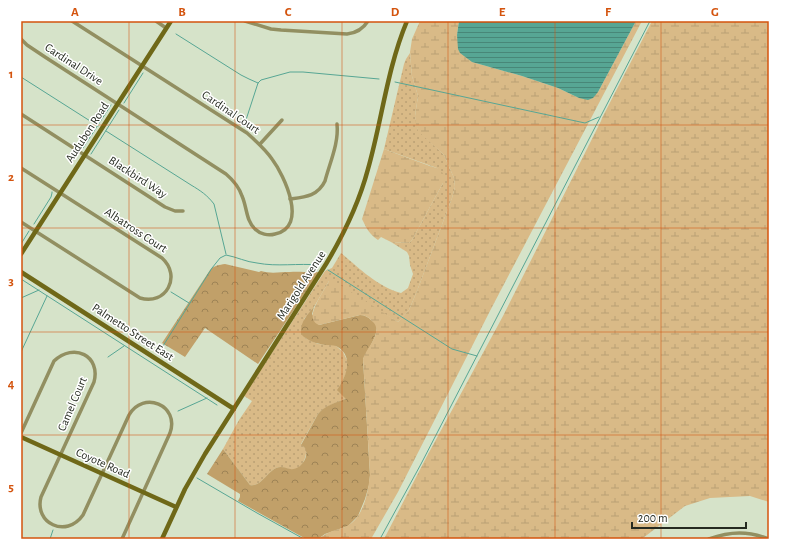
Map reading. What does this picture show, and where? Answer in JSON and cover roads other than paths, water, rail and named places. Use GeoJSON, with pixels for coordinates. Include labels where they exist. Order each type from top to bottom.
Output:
{"type":"FeatureCollection","features":[{"type":"Feature","properties":{"kind":"main road","name":"Audubon Road"},"geometry":{"type":"LineString","coordinates":[[21,254],[171,21]]}},
{"type":"Feature","properties":{"kind":"main road","name":"Marigold Avenue"},"geometry":{"type":"LineString","coordinates":[[162,539],[185,488],[201,460],[326,264],[341,239],[351,218],[368,171],[390,72],[407,21]]}},
{"type":"Feature","properties":{"kind":"main road","name":"Palmetto Street East"},"geometry":{"type":"LineString","coordinates":[[21,272],[234,409]]}},
{"type":"Feature","properties":{"kind":"main road","name":"Coyote Road"},"geometry":{"type":"LineString","coordinates":[[21,437],[176,507]]}},
{"type":"Feature","properties":{"kind":"street"},"geometry":{"type":"LineString","coordinates":[[72,21],[142,66]]}},
{"type":"Feature","properties":{"kind":"street"},"geometry":{"type":"LineString","coordinates":[[156,21],[166,28]]}},
{"type":"Feature","properties":{"kind":"street"},"geometry":{"type":"LineString","coordinates":[[245,21],[264,27],[281,30],[347,34],[361,30],[368,21]]}},
{"type":"Feature","properties":{"kind":"street","name":"Cardinal Drive"},"geometry":{"type":"LineString","coordinates":[[21,39],[27,45],[117,104]]}},
{"type":"Feature","properties":{"kind":"street","name":"Cardinal Court"},"geometry":{"type":"LineString","coordinates":[[117,104],[226,174],[236,185],[242,196],[248,220],[255,230],[266,235],[273,235],[281,232],[288,226],[292,215],[290,199],[285,182],[280,170],[260,144],[247,133],[142,66]]}},
{"type":"Feature","properties":{"kind":"street","name":"Blackbird Way"},"geometry":{"type":"LineString","coordinates":[[21,114],[165,207],[175,211],[183,211]]}},
{"type":"Feature","properties":{"kind":"street"},"geometry":{"type":"LineString","coordinates":[[260,144],[282,120]]}},
{"type":"Feature","properties":{"kind":"street"},"geometry":{"type":"LineString","coordinates":[[290,199],[313,194],[323,186],[336,144],[338,131],[337,124]]}},
{"type":"Feature","properties":{"kind":"street","name":"Albatross Court"},"geometry":{"type":"LineString","coordinates":[[21,168],[165,261],[171,274],[169,288],[161,296],[155,299],[148,300],[140,298],[21,222]]}},
{"type":"Feature","properties":{"kind":"street","name":"Camel Court"},"geometry":{"type":"LineString","coordinates":[[21,433],[54,361],[61,355],[77,352],[83,354],[89,359],[93,364],[95,378],[41,497],[40,503],[42,514],[52,525],[68,527],[80,520],[83,515],[133,409],[145,402],[152,402],[164,407],[169,413],[172,422],[171,429],[122,539]]}},
{"type":"Feature","properties":{"kind":"street"},"geometry":{"type":"LineString","coordinates":[[709,539],[724,534],[744,533],[769,539]]}},
{"type":"Feature","properties":{"kind":"street"},"geometry":{"type":"LineString","coordinates":[[724,534],[726,539]]}},
{"type":"Feature","properties":{"kind":"water"},"geometry":{"type":"Polygon","coordinates":[[[459,21],[636,21],[598,92],[593,98],[588,100],[522,76],[472,62],[460,53],[458,49],[457,35],[459,21]]]}},
{"type":"Feature","properties":{"kind":"waterway"},"geometry":{"type":"LineString","coordinates":[[380,539],[421,464],[650,21]]}},
{"type":"Feature","properties":{"kind":"waterway"},"geometry":{"type":"LineString","coordinates":[[176,34],[241,75],[258,83]]}},
{"type":"Feature","properties":{"kind":"waterway"},"geometry":{"type":"LineString","coordinates":[[244,126],[258,83],[261,80],[290,72],[379,79]]}},
{"type":"Feature","properties":{"kind":"waterway"},"geometry":{"type":"LineString","coordinates":[[124,103],[143,73]]}},
{"type":"Feature","properties":{"kind":"waterway"},"geometry":{"type":"LineString","coordinates":[[21,77],[98,126]]}},
{"type":"Feature","properties":{"kind":"waterway"},"geometry":{"type":"LineString","coordinates":[[395,82],[585,123],[599,117]]}},
{"type":"Feature","properties":{"kind":"waterway"},"geometry":{"type":"LineString","coordinates":[[83,148],[111,105]]}},
{"type":"Feature","properties":{"kind":"waterway"},"geometry":{"type":"LineString","coordinates":[[91,154],[119,110]]}},
{"type":"Feature","properties":{"kind":"waterway"},"geometry":{"type":"LineString","coordinates":[[106,131],[198,189],[209,198],[214,204],[226,254]]}},
{"type":"Feature","properties":{"kind":"waterway"},"geometry":{"type":"LineString","coordinates":[[34,224],[51,197],[52,192]]}},
{"type":"Feature","properties":{"kind":"waterway"},"geometry":{"type":"LineString","coordinates":[[21,244],[29,231]]}},
{"type":"Feature","properties":{"kind":"waterway"},"geometry":{"type":"LineString","coordinates":[[163,346],[212,268],[220,258],[226,255],[249,262],[265,264],[319,265]]}},
{"type":"Feature","properties":{"kind":"waterway"},"geometry":{"type":"LineString","coordinates":[[328,270],[452,349],[477,356]]}},
{"type":"Feature","properties":{"kind":"waterway"},"geometry":{"type":"LineString","coordinates":[[21,279],[217,405]]}},
{"type":"Feature","properties":{"kind":"waterway"},"geometry":{"type":"LineString","coordinates":[[21,298],[39,290]]}},
{"type":"Feature","properties":{"kind":"waterway"},"geometry":{"type":"LineString","coordinates":[[171,292],[189,303]]}},
{"type":"Feature","properties":{"kind":"waterway"},"geometry":{"type":"LineString","coordinates":[[21,352],[47,296]]}},
{"type":"Feature","properties":{"kind":"waterway"},"geometry":{"type":"LineString","coordinates":[[108,357],[124,346]]}},
{"type":"Feature","properties":{"kind":"waterway"},"geometry":{"type":"LineString","coordinates":[[178,411],[207,398]]}},
{"type":"Feature","properties":{"kind":"waterway"},"geometry":{"type":"LineString","coordinates":[[197,478],[304,539]]}},
{"type":"Feature","properties":{"kind":"waterway"},"geometry":{"type":"LineString","coordinates":[[50,539],[53,530]]}}]}
